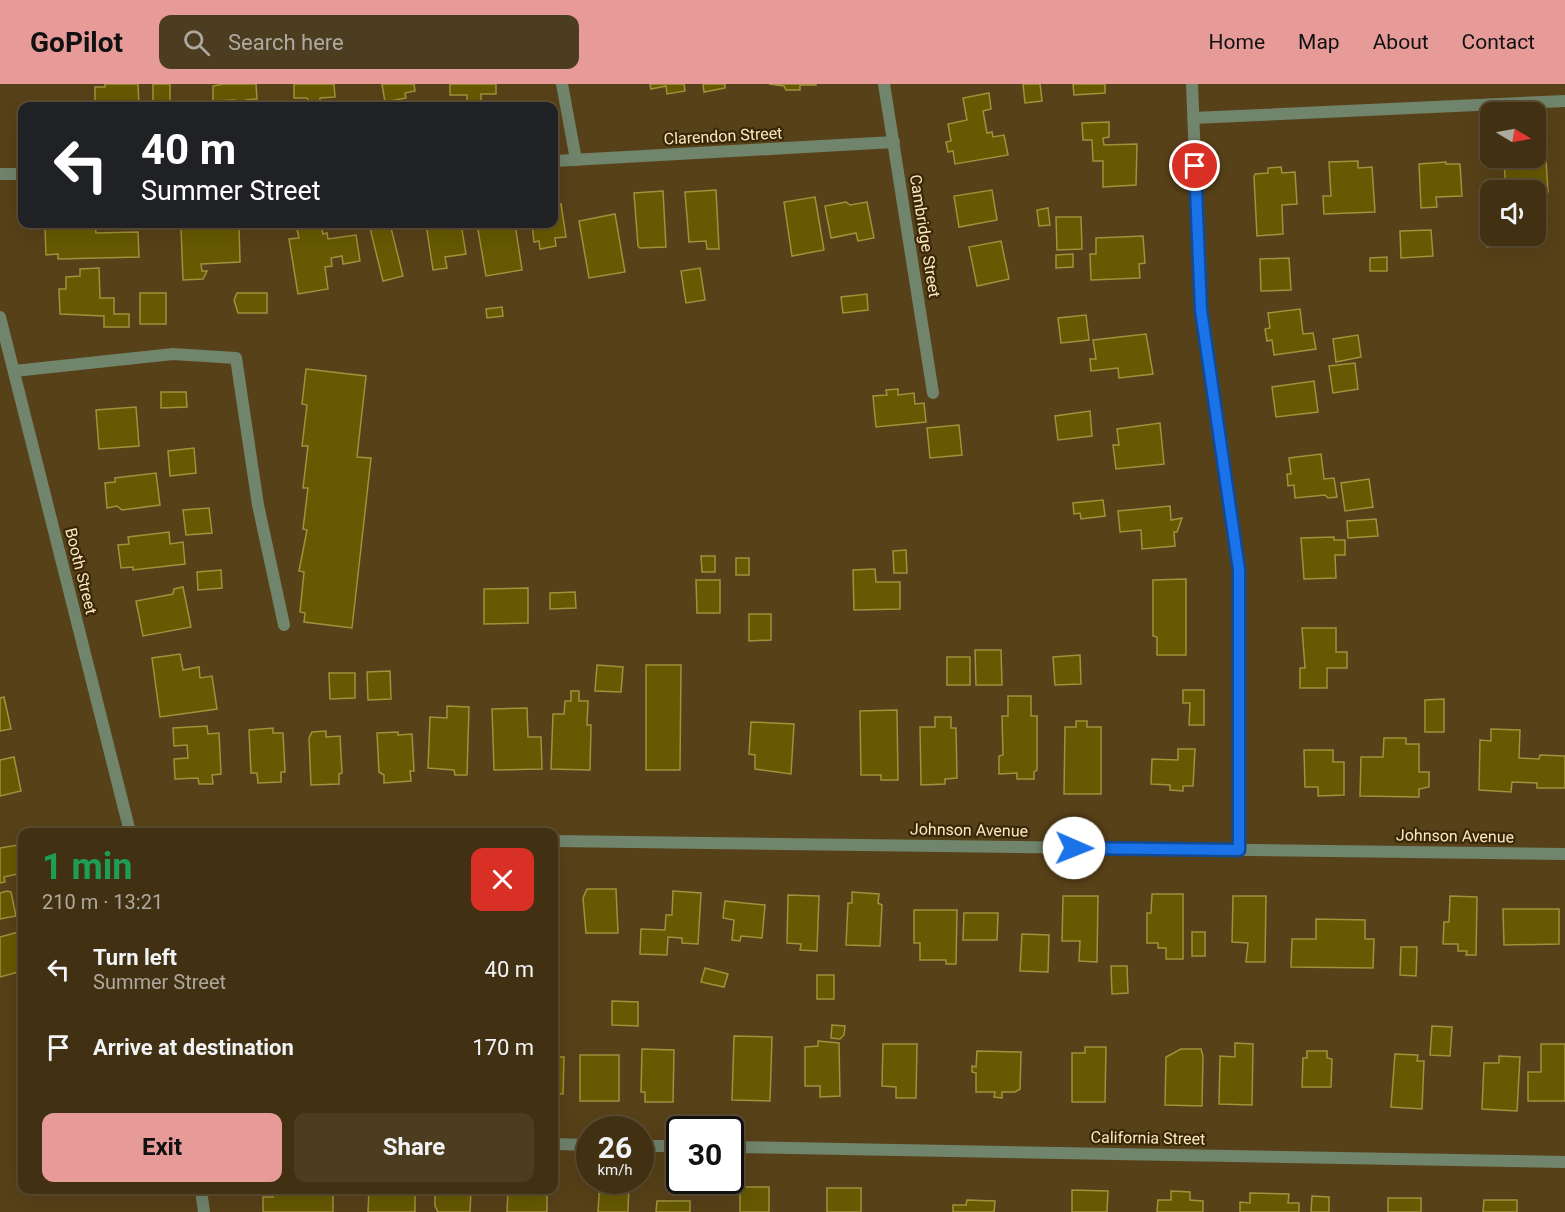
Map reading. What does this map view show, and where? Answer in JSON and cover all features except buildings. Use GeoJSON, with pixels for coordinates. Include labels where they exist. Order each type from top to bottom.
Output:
{"type":"FeatureCollection","features":[{"type":"Feature","properties":{"kind":"street"},"geometry":{"type":"LineString","coordinates":[[562,84],[576,160]]}},
{"type":"Feature","properties":{"kind":"street","name":"Cambridge Street"},"geometry":{"type":"LineString","coordinates":[[884,84],[933,393]]}},
{"type":"Feature","properties":{"kind":"street"},"geometry":{"type":"LineString","coordinates":[[1192,84],[1201,310],[1239,570],[1239,850]]}},
{"type":"Feature","properties":{"kind":"street"},"geometry":{"type":"LineString","coordinates":[[1193,118],[1565,101]]}},
{"type":"Feature","properties":{"kind":"street","name":"Clarendon Street"},"geometry":{"type":"LineString","coordinates":[[558,161],[894,142]]}},
{"type":"Feature","properties":{"kind":"street"},"geometry":{"type":"LineString","coordinates":[[0,174],[18,174]]}},
{"type":"Feature","properties":{"kind":"street","name":"Booth Street"},"geometry":{"type":"LineString","coordinates":[[0,317],[128,828]]}},
{"type":"Feature","properties":{"kind":"street"},"geometry":{"type":"LineString","coordinates":[[0,371],[173,354],[236,358],[258,505],[284,626]]}},
{"type":"Feature","properties":{"kind":"street","name":"Johnson Avenue"},"geometry":{"type":"LineString","coordinates":[[558,841],[1565,854]]}},
{"type":"Feature","properties":{"kind":"street"},"geometry":{"type":"LineString","coordinates":[[558,1144],[576,1145]]}},
{"type":"Feature","properties":{"kind":"street","name":"California Street"},"geometry":{"type":"LineString","coordinates":[[744,1147],[1565,1162]]}},
{"type":"Feature","properties":{"kind":"street"},"geometry":{"type":"LineString","coordinates":[[202,1194],[204,1212]]}},
{"type":"Feature","properties":{"kind":"route"},"geometry":{"type":"LineString","coordinates":[[1074,848],[1239,850],[1239,570],[1201,310],[1195,166]]}}]}
